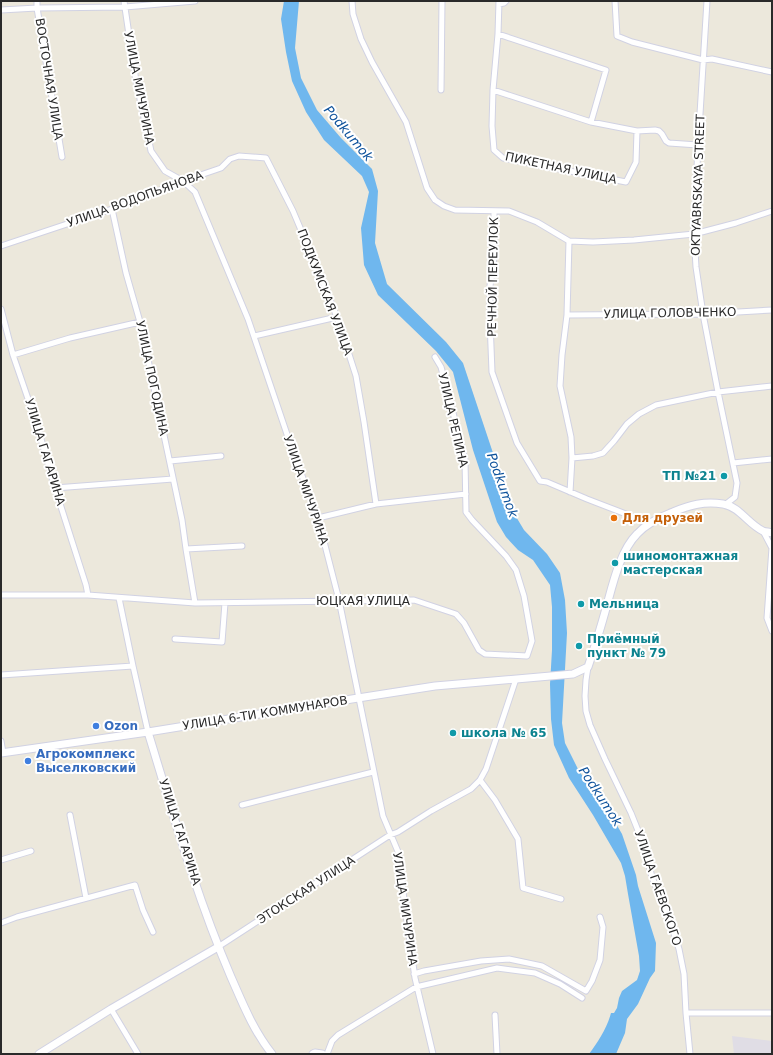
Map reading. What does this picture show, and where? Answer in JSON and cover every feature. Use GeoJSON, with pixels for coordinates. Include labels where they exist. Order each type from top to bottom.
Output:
{"type":"FeatureCollection","features":[{"type":"Feature","properties":{"kind":"main road","name":"УЛИЦА ГАЕВСКОГО"},"geometry":{"type":"LineString","coordinates":[[588,667],[620,564],[629,545],[636,535],[648,524],[662,516],[693,504],[709,502],[726,504],[736,509],[763,531],[772,533]]}},
{"type":"Feature","properties":{"kind":"main road","name":"УЛИЦА 6-ТИ КОММУНАРОВ"},"geometry":{"type":"LineString","coordinates":[[2,753],[148,732],[435,686],[573,674],[588,667]]}},
{"type":"Feature","properties":{"kind":"main road","name":"УЛИЦА ГАГАРИНА"},"geometry":{"type":"LineString","coordinates":[[148,732],[182,844],[218,947],[251,1022],[262,1041],[272,1054]]}},
{"type":"Feature","properties":{"kind":"main road","name":"ЭТОКСКАЯ УЛИЦА"},"geometry":{"type":"LineString","coordinates":[[38,1054],[218,947]]}},
{"type":"Feature","properties":{"kind":"main road"},"geometry":{"type":"LineString","coordinates":[[313,1054],[322,1054]]}},
{"type":"Feature","properties":{"kind":"street","name":"ВОСТОЧНАЯ УЛИЦА"},"geometry":{"type":"LineString","coordinates":[[37,1],[62,157]]}},
{"type":"Feature","properties":{"kind":"street","name":"УЛИЦА МИЧУРИНА"},"geometry":{"type":"LineString","coordinates":[[124,1],[136,75],[151,151],[165,172],[184,181],[195,192],[248,319],[293,452],[318,518],[339,600],[383,816],[390,835],[400,854],[404,900],[416,987],[433,1054]]}},
{"type":"Feature","properties":{"kind":"street"},"geometry":{"type":"LineString","coordinates":[[1,10],[125,7],[195,1]]}},
{"type":"Feature","properties":{"kind":"street"},"geometry":{"type":"LineString","coordinates":[[352,1],[353,14],[361,39],[372,62],[406,122],[427,188],[435,200],[444,206],[455,210],[509,211],[537,222],[569,240],[593,242],[634,240],[694,234],[736,223],[772,211]]}},
{"type":"Feature","properties":{"kind":"street"},"geometry":{"type":"LineString","coordinates":[[441,90],[442,1]]}},
{"type":"Feature","properties":{"kind":"street"},"geometry":{"type":"LineString","coordinates":[[506,1],[504,3],[499,2],[493,90],[591,122],[637,131],[659,131],[669,143],[698,145]]}},
{"type":"Feature","properties":{"kind":"street"},"geometry":{"type":"LineString","coordinates":[[615,1],[617,36],[632,42],[703,60],[712,59],[772,72]]}},
{"type":"Feature","properties":{"kind":"street","name":"OKTYABRSKAYA STREET"},"geometry":{"type":"LineString","coordinates":[[707,1],[694,234],[696,267],[703,314],[737,483],[734,497],[726,504]]}},
{"type":"Feature","properties":{"kind":"street"},"geometry":{"type":"LineString","coordinates":[[498,34],[606,70],[591,122]]}},
{"type":"Feature","properties":{"kind":"street","name":"ПИКЕТНАЯ УЛИЦА"},"geometry":{"type":"LineString","coordinates":[[493,90],[492,126],[494,150],[503,158],[626,182],[636,162],[637,131]]}},
{"type":"Feature","properties":{"kind":"street","name":"УЛИЦА ВОДОПЬЯНОВА"},"geometry":{"type":"LineString","coordinates":[[1,246],[112,209],[221,168],[230,159],[239,156],[266,158]]}},
{"type":"Feature","properties":{"kind":"street","name":"ПОДКУМСКАЯ УЛИЦА"},"geometry":{"type":"LineString","coordinates":[[266,158],[293,211],[337,317],[356,376],[376,504]]}},
{"type":"Feature","properties":{"kind":"street","name":"УЛИЦА ПОГОДИНА"},"geometry":{"type":"LineString","coordinates":[[112,209],[126,272],[140,322],[170,461],[182,520],[195,603]]}},
{"type":"Feature","properties":{"kind":"street","name":"РЕЧНОЙ ПЕРЕУЛОК"},"geometry":{"type":"LineString","coordinates":[[494,210],[494,257],[490,286],[492,372],[517,443],[540,481],[547,482],[648,524]]}},
{"type":"Feature","properties":{"kind":"street"},"geometry":{"type":"LineString","coordinates":[[569,240],[567,315],[560,386],[571,437],[572,458],[570,492]]}},
{"type":"Feature","properties":{"kind":"street","name":"УЛИЦА ГАГАРИНА"},"geometry":{"type":"LineString","coordinates":[[1,309],[13,355],[37,425],[88,596]]}},
{"type":"Feature","properties":{"kind":"street","name":"УЛИЦА ГОЛОВЧЕНКО"},"geometry":{"type":"LineString","coordinates":[[567,315],[703,314],[772,310]]}},
{"type":"Feature","properties":{"kind":"street"},"geometry":{"type":"LineString","coordinates":[[254,336],[337,317]]}},
{"type":"Feature","properties":{"kind":"street"},"geometry":{"type":"LineString","coordinates":[[13,355],[70,338],[140,322]]}},
{"type":"Feature","properties":{"kind":"street","name":"УЛИЦА РЕПИНА"},"geometry":{"type":"LineString","coordinates":[[436,357],[441,367],[465,460],[466,512],[506,556],[516,570],[524,596],[532,641],[527,656]]}},
{"type":"Feature","properties":{"kind":"street"},"geometry":{"type":"LineString","coordinates":[[572,458],[593,456],[603,453],[627,424],[639,414],[656,405],[718,392],[772,386]]}},
{"type":"Feature","properties":{"kind":"street"},"geometry":{"type":"LineString","coordinates":[[170,461],[221,456]]}},
{"type":"Feature","properties":{"kind":"street"},"geometry":{"type":"LineString","coordinates":[[732,463],[772,460]]}},
{"type":"Feature","properties":{"kind":"street"},"geometry":{"type":"LineString","coordinates":[[56,488],[173,479]]}},
{"type":"Feature","properties":{"kind":"street"},"geometry":{"type":"LineString","coordinates":[[318,518],[376,504],[466,494]]}},
{"type":"Feature","properties":{"kind":"street"},"geometry":{"type":"LineString","coordinates":[[763,531],[772,548],[769,617],[772,631]]}},
{"type":"Feature","properties":{"kind":"street"},"geometry":{"type":"LineString","coordinates":[[186,549],[242,546]]}},
{"type":"Feature","properties":{"kind":"street","name":"ЮЦКАЯ УЛИЦА"},"geometry":{"type":"LineString","coordinates":[[1,595],[88,596],[195,603],[414,600],[456,614],[464,623],[479,650],[485,654],[527,656]]}},
{"type":"Feature","properties":{"kind":"street","name":"УЛИЦА ГАГАРИНА"},"geometry":{"type":"LineString","coordinates":[[119,598],[148,732]]}},
{"type":"Feature","properties":{"kind":"street"},"geometry":{"type":"LineString","coordinates":[[176,639],[222,642],[225,603]]}},
{"type":"Feature","properties":{"kind":"street"},"geometry":{"type":"LineString","coordinates":[[1,676],[133,666]]}},
{"type":"Feature","properties":{"kind":"street","name":"УЛИЦА ГАЕВСКОГО"},"geometry":{"type":"LineString","coordinates":[[588,667],[585,696],[586,711],[590,725],[631,813],[643,843],[652,877],[671,924],[679,949],[684,974],[690,1054]]}},
{"type":"Feature","properties":{"kind":"street","name":"ЭТОКСКАЯ УЛИЦА"},"geometry":{"type":"LineString","coordinates":[[218,947],[390,835],[398,832],[431,811],[471,789],[480,780],[486,769],[516,680]]}},
{"type":"Feature","properties":{"kind":"street"},"geometry":{"type":"LineString","coordinates":[[1,741],[2,753]]}},
{"type":"Feature","properties":{"kind":"street"},"geometry":{"type":"LineString","coordinates":[[242,805],[373,772]]}},
{"type":"Feature","properties":{"kind":"street"},"geometry":{"type":"LineString","coordinates":[[480,780],[495,800],[518,840],[523,888],[561,899]]}},
{"type":"Feature","properties":{"kind":"street"},"geometry":{"type":"LineString","coordinates":[[70,815],[86,898]]}},
{"type":"Feature","properties":{"kind":"street"},"geometry":{"type":"LineString","coordinates":[[1,860],[31,851]]}},
{"type":"Feature","properties":{"kind":"street"},"geometry":{"type":"LineString","coordinates":[[1,923],[17,917],[135,885],[143,910],[153,932]]}},
{"type":"Feature","properties":{"kind":"street"},"geometry":{"type":"LineString","coordinates":[[414,974],[481,961],[509,959],[542,966],[586,991],[592,981],[600,960],[603,927],[600,916]]}},
{"type":"Feature","properties":{"kind":"street"},"geometry":{"type":"LineString","coordinates":[[327,1054],[332,1041],[338,1035],[416,987],[497,968],[535,973],[560,984],[582,998]]}},
{"type":"Feature","properties":{"kind":"street"},"geometry":{"type":"LineString","coordinates":[[111,1010],[138,1054]]}},
{"type":"Feature","properties":{"kind":"street"},"geometry":{"type":"LineString","coordinates":[[686,1013],[772,1013]]}},
{"type":"Feature","properties":{"kind":"street"},"geometry":{"type":"LineString","coordinates":[[495,1015],[497,1054]]}},
{"type":"Feature","properties":{"kind":"shaded area"},"geometry":{"type":"Polygon","coordinates":[[[732,1036],[772,1041],[772,1054],[734,1054],[732,1036]]]}},
{"type":"Feature","properties":{"kind":"water","name":"Podkumok"},"geometry":{"type":"Polygon","coordinates":[[[284,1],[299,1],[295,48],[301,78],[317,110],[341,138],[372,169],[378,191],[375,243],[387,284],[446,342],[463,363],[512,510],[524,530],[547,554],[560,573],[565,600],[567,633],[562,723],[565,743],[579,771],[611,815],[622,834],[656,943],[655,971],[650,978],[638,1004],[627,1019],[625,1033],[616,1054],[589,1054],[602,1035],[611,1013],[614,1013],[617,1008],[622,991],[637,980],[640,971],[639,956],[625,876],[621,863],[569,778],[554,745],[551,719],[550,684],[552,607],[550,585],[533,560],[518,550],[506,537],[497,522],[473,450],[453,372],[436,351],[378,295],[364,265],[361,228],[369,192],[362,176],[324,140],[306,112],[292,81],[281,19],[284,1]]]}},
{"type":"Feature","properties":{"kind":"place","name":"ТП №21"},"geometry":{"type":"Point","coordinates":[724,476]}},
{"type":"Feature","properties":{"kind":"place","name":"Для друзей"},"geometry":{"type":"Point","coordinates":[614,518]}},
{"type":"Feature","properties":{"kind":"place","name":"шиномонтажная мастерская"},"geometry":{"type":"Point","coordinates":[615,563]}},
{"type":"Feature","properties":{"kind":"place","name":"Мельница"},"geometry":{"type":"Point","coordinates":[581,604]}},
{"type":"Feature","properties":{"kind":"place","name":"Приёмный пункт № 79"},"geometry":{"type":"Point","coordinates":[579,646]}},
{"type":"Feature","properties":{"kind":"place","name":"Ozon"},"geometry":{"type":"Point","coordinates":[96,726]}},
{"type":"Feature","properties":{"kind":"place","name":"школа № 65"},"geometry":{"type":"Point","coordinates":[453,733]}},
{"type":"Feature","properties":{"kind":"place","name":"Агрокомплекс Выселковский"},"geometry":{"type":"Point","coordinates":[28,761]}}]}
